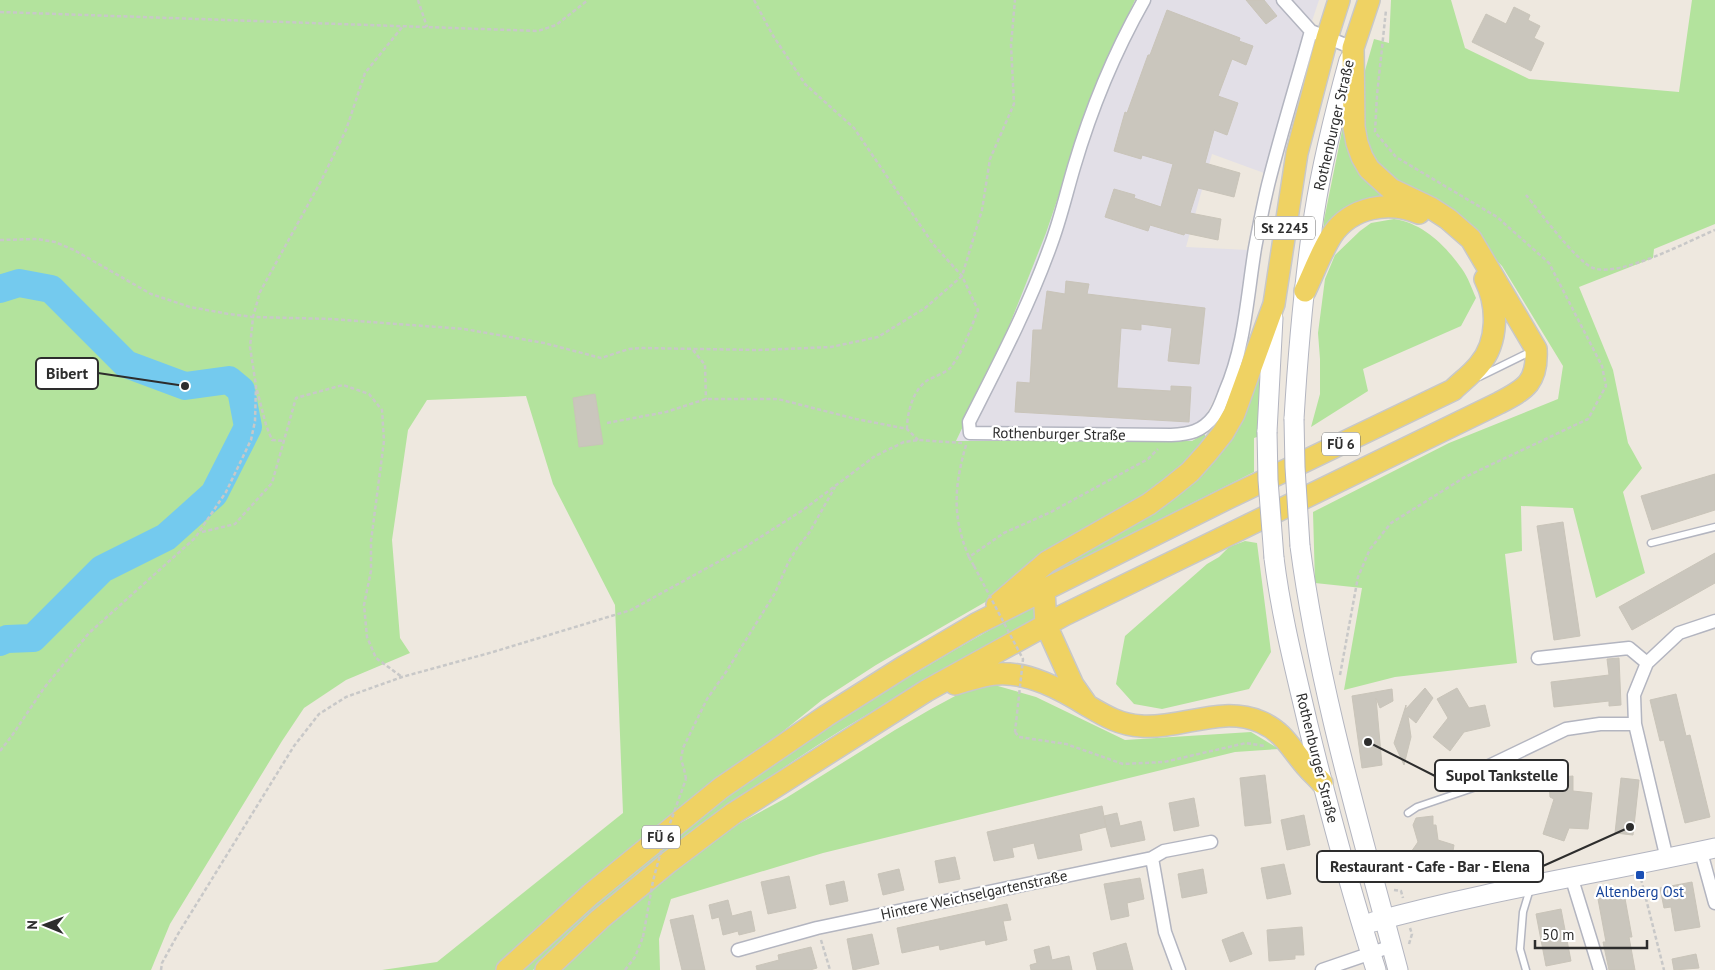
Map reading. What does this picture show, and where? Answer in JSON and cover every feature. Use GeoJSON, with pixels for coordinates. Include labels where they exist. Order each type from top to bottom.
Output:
{"type":"FeatureCollection","features":[{"type":"Feature","properties":{"kind":"main road","name":"Rothenburger Straße"},"geometry":{"type":"LineString","coordinates":[[1339,0],[1319,35],[1297,153],[1274,304],[1267,432],[1268,490],[1274,558],[1289,648],[1322,783],[1373,962]]}},
{"type":"Feature","properties":{"kind":"main road","name":"Rothenburger Straße"},"geometry":{"type":"LineString","coordinates":[[1368,0],[1332,125],[1314,215],[1305,291],[1294,419],[1295,467],[1300,546],[1325,684],[1352,800],[1398,970]]}},
{"type":"Feature","properties":{"kind":"main road"},"geometry":{"type":"LineString","coordinates":[[1353,48],[1354,127],[1362,157],[1369,169],[1391,189],[1431,208],[1448,219],[1471,239],[1536,349]]}},
{"type":"Feature","properties":{"kind":"main road"},"geometry":{"type":"LineString","coordinates":[[1305,291],[1325,246],[1344,222],[1355,215],[1368,209],[1382,206],[1396,207],[1409,209],[1436,221],[1461,241],[1470,254],[1486,281],[1492,298],[1494,313],[1492,338],[1488,350],[1479,365],[1453,390]]}},
{"type":"Feature","properties":{"kind":"main road"},"geometry":{"type":"LineString","coordinates":[[976,624],[1047,562],[1149,504],[1190,472],[1223,433],[1234,414],[1274,304]]}},
{"type":"Feature","properties":{"kind":"main road","name":"FÜ 6"},"geometry":{"type":"LineString","coordinates":[[546,970],[600,919],[734,812],[926,691],[1046,625],[1520,392],[1528,385],[1535,369],[1536,349]]}},
{"type":"Feature","properties":{"kind":"main road","name":"FÜ 6"},"geometry":{"type":"LineString","coordinates":[[507,970],[591,894],[721,788],[826,716],[976,624],[1453,390]]}},
{"type":"Feature","properties":{"kind":"main road"},"geometry":{"type":"LineString","coordinates":[[1044,590],[1046,625],[1072,685],[1087,705]]}},
{"type":"Feature","properties":{"kind":"main road"},"geometry":{"type":"LineString","coordinates":[[926,691],[995,674],[1013,674],[1043,683],[1118,722],[1143,727],[1169,725],[1220,716],[1242,715],[1272,727],[1281,734],[1322,783]]}},
{"type":"Feature","properties":{"kind":"main road"},"geometry":{"type":"LineString","coordinates":[[1362,925],[1571,876],[1708,850]]}},
{"type":"Feature","properties":{"kind":"street","name":"Rothenburger Straße"},"geometry":{"type":"LineString","coordinates":[[1144,0],[1128,28],[1102,85],[1074,167],[1050,247],[1016,331],[969,422],[968,438],[1190,434],[1208,423],[1220,404],[1230,382],[1244,326],[1255,248],[1269,184],[1319,35]]}},
{"type":"Feature","properties":{"kind":"street","name":"Rothenburger Straße"},"geometry":{"type":"LineString","coordinates":[[1283,0],[1319,35],[1353,48]]}},
{"type":"Feature","properties":{"kind":"street"},"geometry":{"type":"LineString","coordinates":[[1667,859],[1635,724],[1634,695],[1647,663],[1679,633],[1715,621]]}},
{"type":"Feature","properties":{"kind":"street"},"geometry":{"type":"LineString","coordinates":[[1538,658],[1629,648],[1647,663]]}},
{"type":"Feature","properties":{"kind":"street"},"geometry":{"type":"LineString","coordinates":[[1446,772],[1488,767],[1566,729],[1600,724],[1635,724]]}},
{"type":"Feature","properties":{"kind":"street","name":"Hintere Weichselgartenstraße"},"geometry":{"type":"LineString","coordinates":[[738,950],[817,928],[1152,858],[1164,851],[1210,842]]}},
{"type":"Feature","properties":{"kind":"street"},"geometry":{"type":"LineString","coordinates":[[1708,850],[1715,904]]}},
{"type":"Feature","properties":{"kind":"street"},"geometry":{"type":"LineString","coordinates":[[1152,858],[1164,932],[1179,970]]}},
{"type":"Feature","properties":{"kind":"street"},"geometry":{"type":"LineString","coordinates":[[1571,876],[1600,970]]}},
{"type":"Feature","properties":{"kind":"street"},"geometry":{"type":"LineString","coordinates":[[1322,970],[1373,962],[1392,946]]}},
{"type":"Feature","properties":{"kind":"lane"},"geometry":{"type":"LineString","coordinates":[[1453,390],[1536,349]]}},
{"type":"Feature","properties":{"kind":"lane"},"geometry":{"type":"LineString","coordinates":[[1651,543],[1715,527]]}},
{"type":"Feature","properties":{"kind":"lane"},"geometry":{"type":"LineString","coordinates":[[1408,813],[1417,807],[1473,788],[1479,776],[1488,767]]}},
{"type":"Feature","properties":{"kind":"lane"},"geometry":{"type":"LineString","coordinates":[[1526,970],[1520,948],[1523,912],[1531,885]]}},
{"type":"Feature","properties":{"kind":"path"},"geometry":{"type":"LineString","coordinates":[[418,0],[427,27]]}},
{"type":"Feature","properties":{"kind":"path"},"geometry":{"type":"LineString","coordinates":[[0,12],[545,30],[556,25],[588,0]]}},
{"type":"Feature","properties":{"kind":"path"},"geometry":{"type":"LineString","coordinates":[[754,0],[772,34],[805,84],[854,128],[933,244],[962,276],[978,310],[961,352],[949,369],[925,382],[911,402],[907,413],[907,428]]}},
{"type":"Feature","properties":{"kind":"path"},"geometry":{"type":"LineString","coordinates":[[0,240],[37,239],[55,242],[74,250],[151,294],[190,307],[253,317],[331,319],[464,329],[544,343],[601,358],[629,349],[641,348],[759,350],[830,347],[878,337],[925,308],[962,276],[982,210],[990,159],[1014,104],[1011,45],[1015,0]]}},
{"type":"Feature","properties":{"kind":"path"},"geometry":{"type":"LineString","coordinates":[[284,441],[272,440],[256,386],[250,347],[253,317],[260,292],[321,181],[346,130],[365,73],[403,26]]}},
{"type":"Feature","properties":{"kind":"path"},"geometry":{"type":"LineString","coordinates":[[1526,195],[1581,260],[1594,268],[1608,270],[1624,268],[1715,230]]}},
{"type":"Feature","properties":{"kind":"path"},"geometry":{"type":"LineString","coordinates":[[692,349],[705,365],[706,399]]}},
{"type":"Feature","properties":{"kind":"path"},"geometry":{"type":"LineString","coordinates":[[201,532],[236,524],[272,483],[296,398],[344,384],[369,394],[382,410],[384,441],[371,541],[371,571],[364,605],[367,637],[376,658],[402,677]]}},
{"type":"Feature","properties":{"kind":"path"},"geometry":{"type":"LineString","coordinates":[[0,751],[44,688],[89,633],[201,532],[226,492],[251,440],[255,421],[256,386]]}},
{"type":"Feature","properties":{"kind":"path"},"geometry":{"type":"LineString","coordinates":[[607,423],[666,412],[706,399],[778,399],[907,428],[918,440]]}},
{"type":"Feature","properties":{"kind":"path"},"geometry":{"type":"LineString","coordinates":[[969,558],[1004,533],[1051,512],[1148,459],[1171,435]]}},
{"type":"Feature","properties":{"kind":"path"},"geometry":{"type":"LineString","coordinates":[[161,970],[162,963],[193,909],[294,746],[319,714],[346,697],[402,677],[631,610],[745,547],[803,510],[875,456],[904,442],[968,438],[958,476],[956,507],[960,537],[969,558],[1023,659],[1015,732],[1018,738],[1066,744],[1122,764],[1164,762],[1246,743],[1272,747]]}},
{"type":"Feature","properties":{"kind":"path"},"geometry":{"type":"LineString","coordinates":[[625,970],[635,957],[643,938],[653,881],[664,840],[686,779],[681,759],[683,748],[707,699],[775,593],[788,563],[809,533],[837,484]]}},
{"type":"Feature","properties":{"kind":"path"},"geometry":{"type":"LineString","coordinates":[[1637,865],[1664,970]]}},
{"type":"Feature","properties":{"kind":"path"},"geometry":{"type":"LineString","coordinates":[[817,928],[830,970]]}},
{"type":"Feature","properties":{"kind":"shaded area"},"geometry":{"type":"Polygon","coordinates":[[[1135,0],[1319,0],[1275,132],[1264,173],[1212,154],[1186,247],[1249,250],[1232,356],[1225,377],[1204,419],[1189,428],[1192,441],[956,441],[1000,349],[1135,0]]]}},
{"type":"Feature","properties":{"kind":"green space"},"geometry":{"type":"Polygon","coordinates":[[[0,0],[1135,0],[1091,100],[1046,233],[1000,349],[956,441],[1192,441],[1204,434],[1210,441],[1183,470],[994,597],[876,665],[822,700],[761,749],[652,830],[579,893],[495,970],[382,970],[437,962],[623,813],[615,605],[553,484],[526,396],[427,400],[408,430],[392,540],[400,638],[410,653],[346,680],[304,708],[170,924],[151,970],[0,970],[0,0]]]}},
{"type":"Feature","properties":{"kind":"green space"},"geometry":{"type":"Polygon","coordinates":[[[1391,0],[1451,0],[1465,48],[1529,79],[1679,92],[1692,0],[1715,0],[1715,224],[1654,249],[1653,258],[1579,287],[1613,370],[1628,443],[1642,468],[1623,492],[1645,573],[1596,598],[1573,508],[1521,506],[1522,551],[1505,554],[1517,663],[1395,677],[1344,690],[1362,588],[1315,583],[1313,512],[1449,443],[1558,399],[1563,366],[1502,266],[1457,220],[1407,192],[1368,157],[1358,95],[1374,39],[1389,43],[1391,0]]]}},
{"type":"Feature","properties":{"kind":"green space"},"geometry":{"type":"Polygon","coordinates":[[[1344,121],[1392,196],[1323,234],[1324,220],[1344,121]]]}},
{"type":"Feature","properties":{"kind":"green space"},"geometry":{"type":"Polygon","coordinates":[[[1394,219],[1415,225],[1441,244],[1464,272],[1476,298],[1461,326],[1363,369],[1368,391],[1311,427],[1320,394],[1318,333],[1325,279],[1335,255],[1360,231],[1371,223],[1394,219]]]}},
{"type":"Feature","properties":{"kind":"green space"},"geometry":{"type":"Polygon","coordinates":[[[1261,368],[1257,437],[1254,438],[1254,472],[1045,577],[1072,556],[1150,510],[1261,368]]]}},
{"type":"Feature","properties":{"kind":"green space"},"geometry":{"type":"Polygon","coordinates":[[[1245,541],[1257,543],[1271,652],[1249,689],[1162,709],[1134,704],[1116,684],[1125,636],[1207,564],[1219,557],[1229,547],[1245,541]]]}},
{"type":"Feature","properties":{"kind":"green space"},"geometry":{"type":"Polygon","coordinates":[[[1035,606],[1038,619],[839,731],[747,793],[665,858],[533,970],[519,970],[675,836],[773,762],[900,682],[1029,607],[1035,606]]]}},
{"type":"Feature","properties":{"kind":"green space"},"geometry":{"type":"Polygon","coordinates":[[[991,684],[1036,697],[1125,740],[1251,732],[1279,749],[1235,752],[823,853],[671,899],[659,939],[660,970],[559,970],[614,919],[669,873],[731,828],[786,798],[931,709],[957,695],[991,684]]]}},
{"type":"Feature","properties":{"kind":"building"},"geometry":{"type":"Polygon","coordinates":[[[1246,0],[1264,0],[1277,16],[1266,24],[1246,0]]]}},
{"type":"Feature","properties":{"kind":"building"},"geometry":{"type":"Polygon","coordinates":[[[1514,7],[1530,15],[1528,20],[1540,26],[1534,38],[1544,43],[1531,71],[1472,42],[1486,14],[1506,24],[1514,7]]]}},
{"type":"Feature","properties":{"kind":"building"},"geometry":{"type":"Polygon","coordinates":[[[1167,10],[1240,38],[1239,41],[1253,46],[1246,65],[1232,59],[1218,96],[1238,103],[1227,135],[1214,130],[1205,163],[1240,173],[1234,197],[1198,188],[1190,213],[1221,219],[1218,240],[1185,233],[1184,235],[1150,225],[1148,231],[1105,217],[1114,189],[1135,195],[1134,198],[1161,207],[1173,164],[1142,155],[1141,159],[1114,151],[1125,112],[1127,113],[1167,10]]]}},
{"type":"Feature","properties":{"kind":"building"},"geometry":{"type":"Polygon","coordinates":[[[1066,281],[1089,284],[1087,294],[1205,308],[1199,364],[1168,361],[1172,328],[1141,324],[1141,330],[1121,328],[1117,388],[1171,391],[1171,386],[1191,387],[1189,422],[1015,412],[1017,382],[1030,383],[1033,330],[1042,330],[1047,291],[1065,294],[1066,281]]]}},
{"type":"Feature","properties":{"kind":"building"},"geometry":{"type":"Polygon","coordinates":[[[595,394],[603,444],[579,447],[573,398],[595,394]]]}},
{"type":"Feature","properties":{"kind":"building"},"geometry":{"type":"Polygon","coordinates":[[[1715,474],[1715,510],[1652,530],[1641,496],[1715,474]]]}},
{"type":"Feature","properties":{"kind":"building"},"geometry":{"type":"Polygon","coordinates":[[[1563,522],[1580,636],[1554,640],[1537,526],[1563,522]]]}},
{"type":"Feature","properties":{"kind":"building"},"geometry":{"type":"Polygon","coordinates":[[[1715,553],[1715,583],[1632,630],[1619,607],[1715,553]]]}},
{"type":"Feature","properties":{"kind":"building"},"geometry":{"type":"Polygon","coordinates":[[[1619,658],[1621,705],[1609,706],[1609,701],[1554,707],[1551,682],[1609,675],[1607,659],[1619,658]]]}},
{"type":"Feature","properties":{"kind":"building"},"geometry":{"type":"Polygon","coordinates":[[[1425,688],[1433,698],[1416,723],[1408,716],[1411,737],[1404,765],[1394,743],[1406,705],[1406,709],[1425,688]]]}},
{"type":"Feature","properties":{"kind":"building"},"geometry":{"type":"Polygon","coordinates":[[[1457,688],[1469,708],[1485,705],[1490,726],[1464,732],[1450,751],[1433,737],[1448,718],[1437,699],[1457,688]]]}},
{"type":"Feature","properties":{"kind":"building"},"geometry":{"type":"Polygon","coordinates":[[[1392,689],[1393,701],[1380,708],[1376,698],[1382,765],[1362,768],[1352,696],[1392,689]]]}},
{"type":"Feature","properties":{"kind":"building"},"geometry":{"type":"Polygon","coordinates":[[[1676,694],[1686,736],[1690,735],[1710,817],[1685,823],[1664,740],[1660,741],[1650,700],[1676,694]]]}},
{"type":"Feature","properties":{"kind":"building"},"geometry":{"type":"Polygon","coordinates":[[[1265,775],[1271,823],[1245,826],[1240,778],[1265,775]]]}},
{"type":"Feature","properties":{"kind":"building"},"geometry":{"type":"Polygon","coordinates":[[[1573,776],[1573,791],[1592,793],[1588,829],[1569,828],[1564,841],[1543,834],[1554,799],[1550,797],[1549,778],[1573,776]]]}},
{"type":"Feature","properties":{"kind":"building"},"geometry":{"type":"Polygon","coordinates":[[[1621,778],[1639,780],[1633,835],[1615,833],[1621,778]]]}},
{"type":"Feature","properties":{"kind":"building"},"geometry":{"type":"Polygon","coordinates":[[[1194,798],[1199,826],[1174,831],[1169,803],[1194,798]]]}},
{"type":"Feature","properties":{"kind":"building"},"geometry":{"type":"Polygon","coordinates":[[[1102,806],[1106,827],[1079,834],[1082,850],[1038,859],[1034,843],[1012,848],[1014,857],[994,861],[987,832],[1102,806]]]}},
{"type":"Feature","properties":{"kind":"building"},"geometry":{"type":"Polygon","coordinates":[[[1117,813],[1120,826],[1141,821],[1145,840],[1111,847],[1104,816],[1117,813]]]}},
{"type":"Feature","properties":{"kind":"building"},"geometry":{"type":"Polygon","coordinates":[[[1304,815],[1310,845],[1287,850],[1281,820],[1304,815]]]}},
{"type":"Feature","properties":{"kind":"building"},"geometry":{"type":"Polygon","coordinates":[[[1433,816],[1433,825],[1436,825],[1438,840],[1454,845],[1451,863],[1432,858],[1417,875],[1402,865],[1418,842],[1413,825],[1416,818],[1433,816]]]}},
{"type":"Feature","properties":{"kind":"building"},"geometry":{"type":"Polygon","coordinates":[[[955,857],[960,879],[939,883],[935,861],[955,857]]]}},
{"type":"Feature","properties":{"kind":"building"},"geometry":{"type":"Polygon","coordinates":[[[1284,864],[1291,894],[1267,899],[1261,868],[1284,864]]]}},
{"type":"Feature","properties":{"kind":"building"},"geometry":{"type":"Polygon","coordinates":[[[899,869],[904,890],[883,895],[878,874],[899,869]]]}},
{"type":"Feature","properties":{"kind":"building"},"geometry":{"type":"Polygon","coordinates":[[[1203,869],[1207,893],[1182,898],[1178,874],[1203,869]]]}},
{"type":"Feature","properties":{"kind":"building"},"geometry":{"type":"Polygon","coordinates":[[[789,876],[796,908],[768,914],[761,882],[789,876]]]}},
{"type":"Feature","properties":{"kind":"building"},"geometry":{"type":"Polygon","coordinates":[[[1140,878],[1144,899],[1127,903],[1129,916],[1111,920],[1104,884],[1140,878]]]}},
{"type":"Feature","properties":{"kind":"building"},"geometry":{"type":"Polygon","coordinates":[[[844,881],[848,901],[830,905],[826,885],[844,881]]]}},
{"type":"Feature","properties":{"kind":"building"},"geometry":{"type":"Polygon","coordinates":[[[1692,882],[1700,927],[1675,931],[1671,907],[1664,908],[1660,888],[1692,882]]]}},
{"type":"Feature","properties":{"kind":"building"},"geometry":{"type":"Polygon","coordinates":[[[1624,893],[1632,937],[1629,937],[1635,970],[1609,970],[1603,942],[1606,942],[1598,899],[1624,893]]]}},
{"type":"Feature","properties":{"kind":"building"},"geometry":{"type":"Polygon","coordinates":[[[728,900],[732,916],[751,911],[755,931],[739,935],[738,931],[723,935],[719,917],[712,919],[709,905],[728,900]]]}},
{"type":"Feature","properties":{"kind":"building"},"geometry":{"type":"Polygon","coordinates":[[[1007,904],[1011,920],[1003,921],[1007,940],[986,945],[985,940],[940,950],[939,945],[902,953],[897,928],[1007,904]]]}},
{"type":"Feature","properties":{"kind":"building"},"geometry":{"type":"Polygon","coordinates":[[[1561,909],[1571,961],[1546,966],[1536,914],[1561,909]]]}},
{"type":"Feature","properties":{"kind":"building"},"geometry":{"type":"Polygon","coordinates":[[[693,915],[705,970],[682,970],[670,920],[693,915]]]}},
{"type":"Feature","properties":{"kind":"building"},"geometry":{"type":"Polygon","coordinates":[[[1302,927],[1304,955],[1295,955],[1295,959],[1269,961],[1267,930],[1302,927]]]}},
{"type":"Feature","properties":{"kind":"building"},"geometry":{"type":"Polygon","coordinates":[[[1243,932],[1252,954],[1230,962],[1222,940],[1243,932]]]}},
{"type":"Feature","properties":{"kind":"building"},"geometry":{"type":"Polygon","coordinates":[[[872,934],[879,964],[853,970],[847,939],[872,934]]]}},
{"type":"Feature","properties":{"kind":"building"},"geometry":{"type":"Polygon","coordinates":[[[1126,943],[1133,970],[1097,970],[1093,953],[1126,943]]]}},
{"type":"Feature","properties":{"kind":"building"},"geometry":{"type":"Polygon","coordinates":[[[1049,946],[1052,960],[1069,956],[1072,970],[1031,970],[1030,965],[1037,963],[1034,950],[1049,946]]]}},
{"type":"Feature","properties":{"kind":"building"},"geometry":{"type":"Polygon","coordinates":[[[811,947],[817,968],[810,970],[757,970],[756,966],[779,960],[778,955],[811,947]]]}},
{"type":"Feature","properties":{"kind":"building"},"geometry":{"type":"Polygon","coordinates":[[[1696,954],[1699,968],[1674,970],[1672,959],[1696,954]]]}},
{"type":"Feature","properties":{"kind":"waterway"},"geometry":{"type":"LineString","coordinates":[[0,289],[19,283],[51,289],[126,364],[185,386],[229,380],[241,390],[248,427],[214,494],[166,537],[102,569],[33,638],[7,639],[0,642]]}},
{"type":"Feature","properties":{"kind":"place","name":"Bibert"},"geometry":{"type":"Point","coordinates":[185,386]}},
{"type":"Feature","properties":{"kind":"place","name":"Supol Tankstelle"},"geometry":{"type":"Point","coordinates":[1368,742]}},
{"type":"Feature","properties":{"kind":"place","name":"Restaurant - Cafe - Bar - Elena"},"geometry":{"type":"Point","coordinates":[1630,827]}},
{"type":"Feature","properties":{"kind":"place","name":"Altenberg Ost"},"geometry":{"type":"Point","coordinates":[1640,875]}}]}
